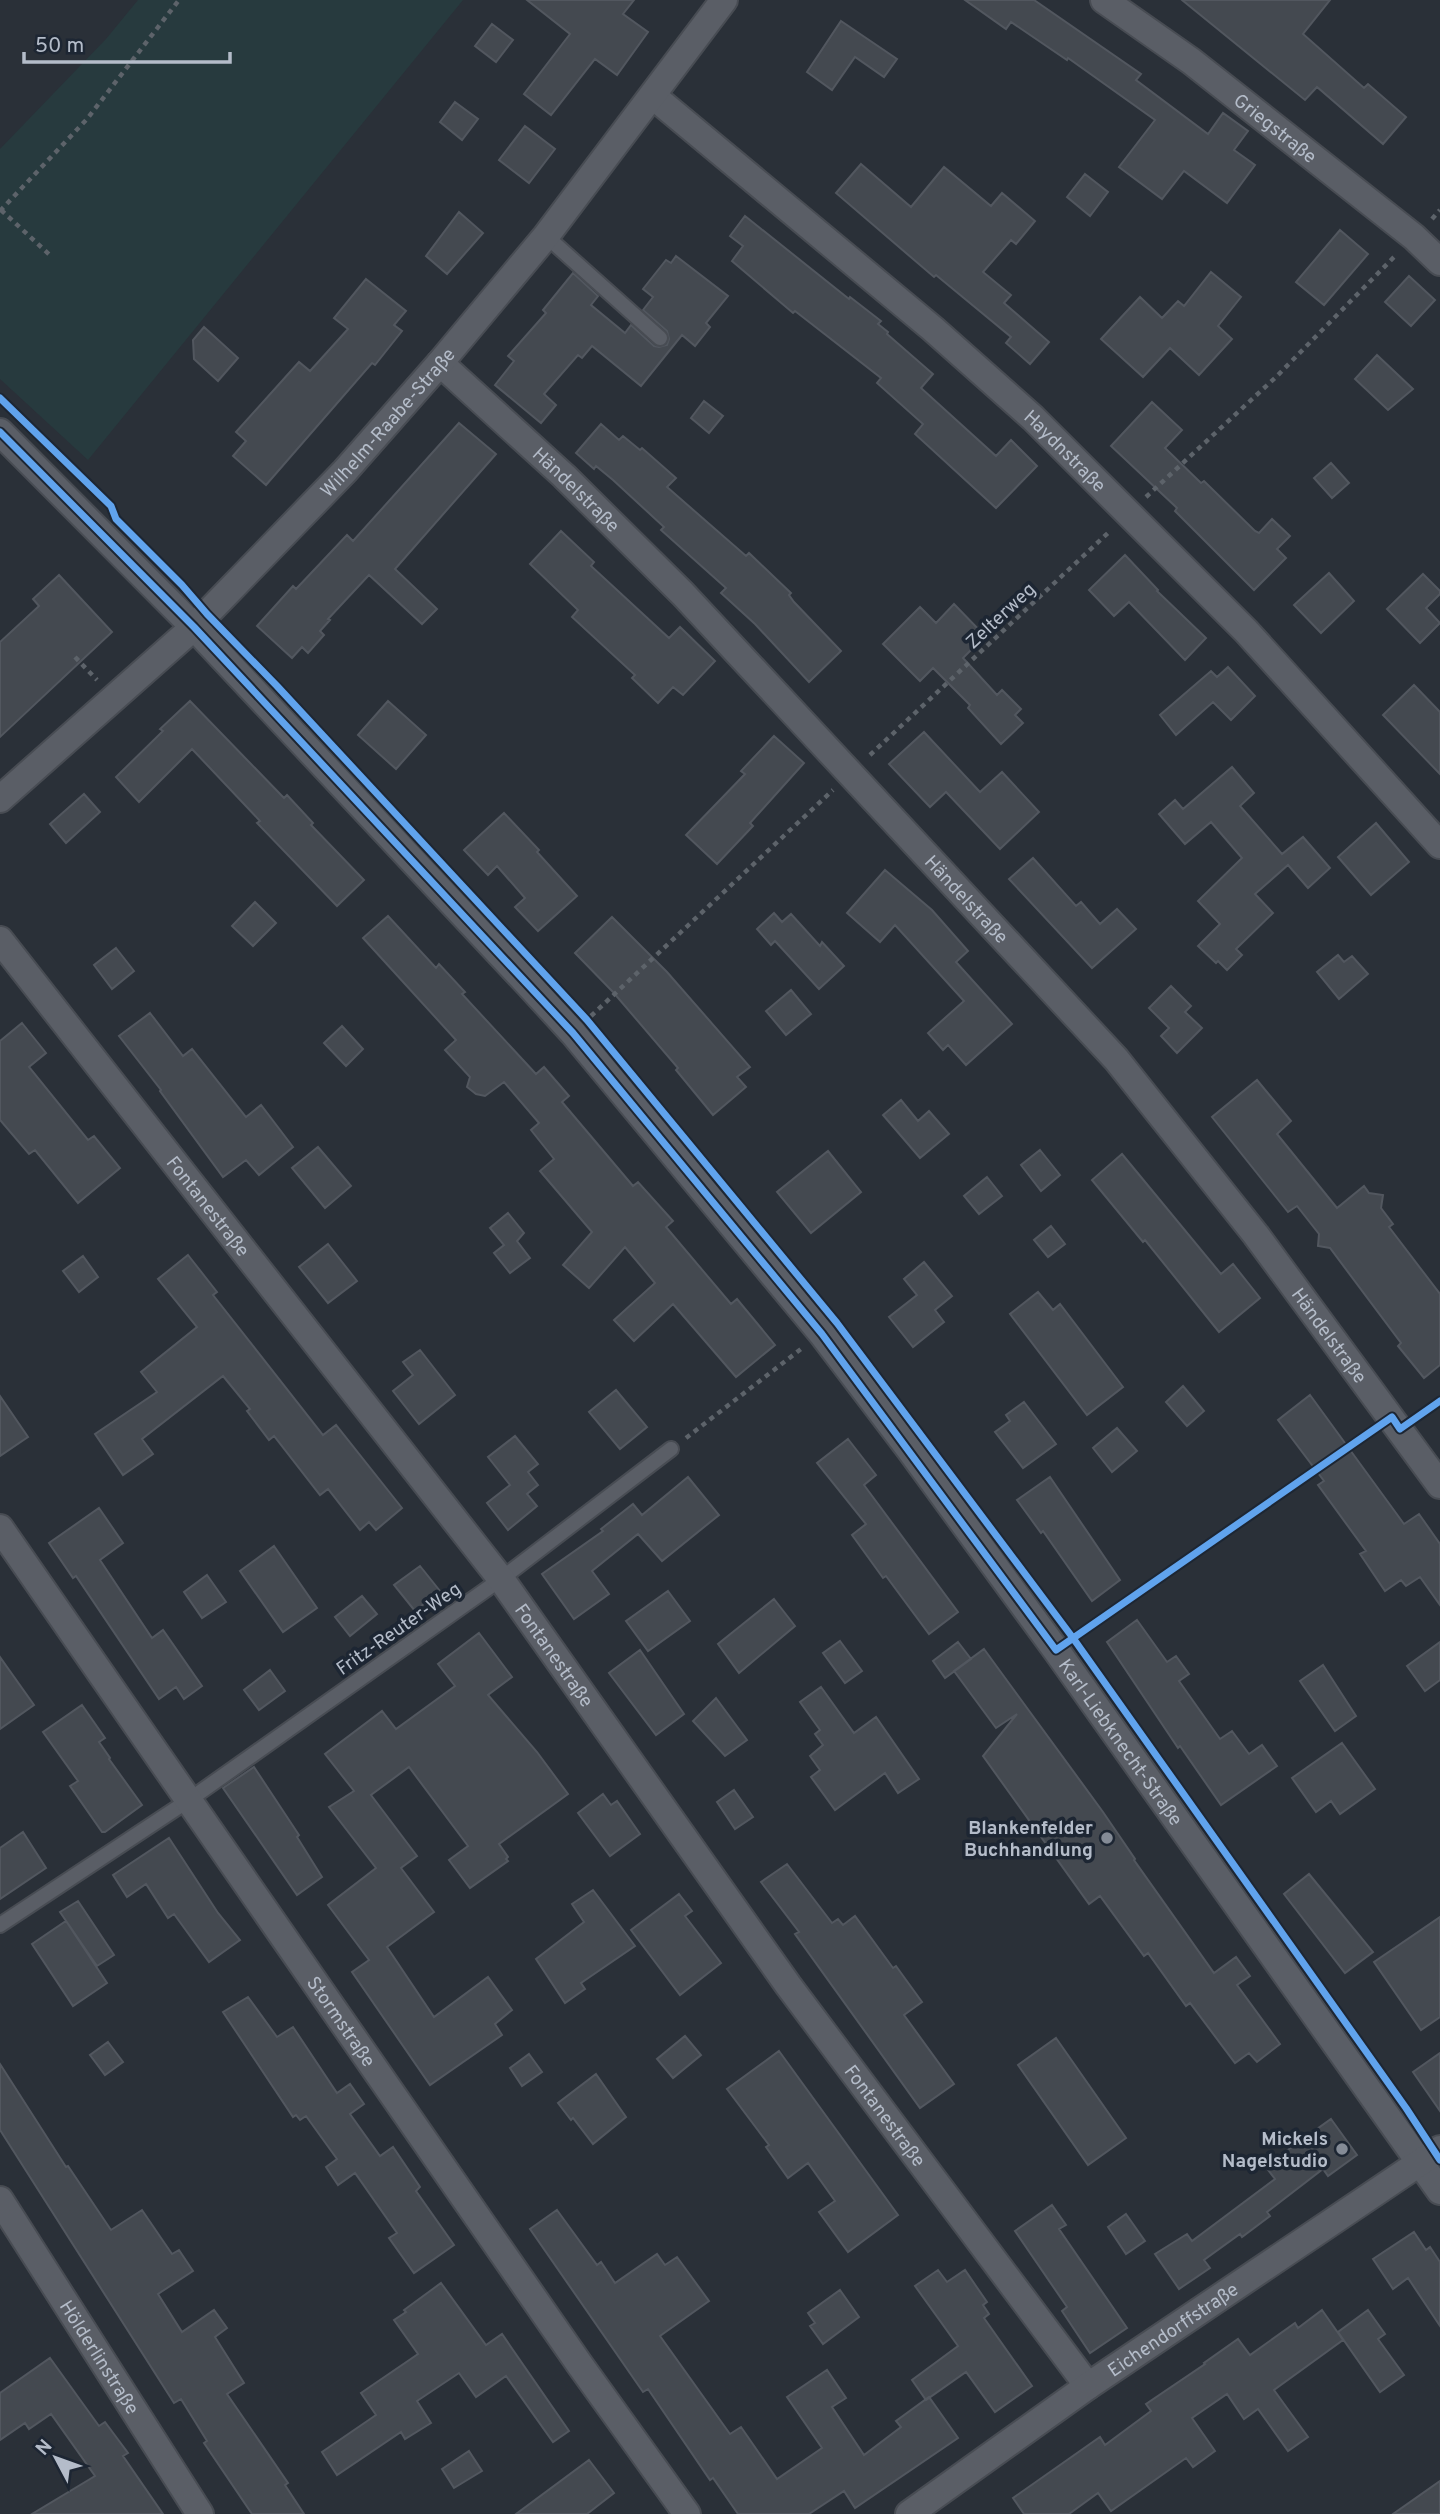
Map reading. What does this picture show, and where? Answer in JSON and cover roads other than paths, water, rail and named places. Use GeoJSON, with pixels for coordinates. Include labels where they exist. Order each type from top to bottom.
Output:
{"type":"FeatureCollection","features":[{"type":"Feature","properties":{"kind":"street","name":"Wilhelm-Raabe-Straße"},"geometry":{"type":"LineString","coordinates":[[0,799],[194,627],[345,471],[546,236],[724,0]]}},
{"type":"Feature","properties":{"kind":"street","name":"Griegstraße"},"geometry":{"type":"LineString","coordinates":[[1104,0],[1191,61],[1414,237],[1440,262]]}},
{"type":"Feature","properties":{"kind":"street","name":"Haydnstraße"},"geometry":{"type":"LineString","coordinates":[[653,96],[933,329],[1033,418],[1246,631],[1440,845]]}},
{"type":"Feature","properties":{"kind":"street","name":"Händelstraße"},"geometry":{"type":"LineString","coordinates":[[440,363],[564,476],[683,594],[1116,1059],[1255,1235],[1440,1485]]}},
{"type":"Feature","properties":{"kind":"street","name":"Karl-Liebknecht-Straße"},"geometry":{"type":"LineString","coordinates":[[0,432],[194,627],[573,1033],[822,1334],[1430,2155],[1440,2191]]}},
{"type":"Feature","properties":{"kind":"street","name":"Fontanestraße"},"geometry":{"type":"LineString","coordinates":[[0,940],[501,1579],[788,1985],[1088,2386]]}},
{"type":"Feature","properties":{"kind":"street","name":"Stormstraße"},"geometry":{"type":"LineString","coordinates":[[0,1528],[572,2353],[687,2514]]}},
{"type":"Feature","properties":{"kind":"street","name":"Eichendorffstraße"},"geometry":{"type":"LineString","coordinates":[[909,2514],[1088,2386],[1430,2155]]}},
{"type":"Feature","properties":{"kind":"street","name":"Hölderlinstraße"},"geometry":{"type":"LineString","coordinates":[[0,2200],[200,2514]]}},
{"type":"Feature","properties":{"kind":"lane"},"geometry":{"type":"LineString","coordinates":[[546,236],[660,338]]}},
{"type":"Feature","properties":{"kind":"lane","name":"Fritz-Reuter-Weg"},"geometry":{"type":"LineString","coordinates":[[0,1924],[189,1800],[501,1579],[671,1449]]}},
{"type":"Feature","properties":{"kind":"place","name":"Blankenfelder Buchhandlung"},"geometry":{"type":"Point","coordinates":[1107,1838]}},
{"type":"Feature","properties":{"kind":"place","name":"Mickels Nagelstudio"},"geometry":{"type":"Point","coordinates":[1342,2149]}}]}
